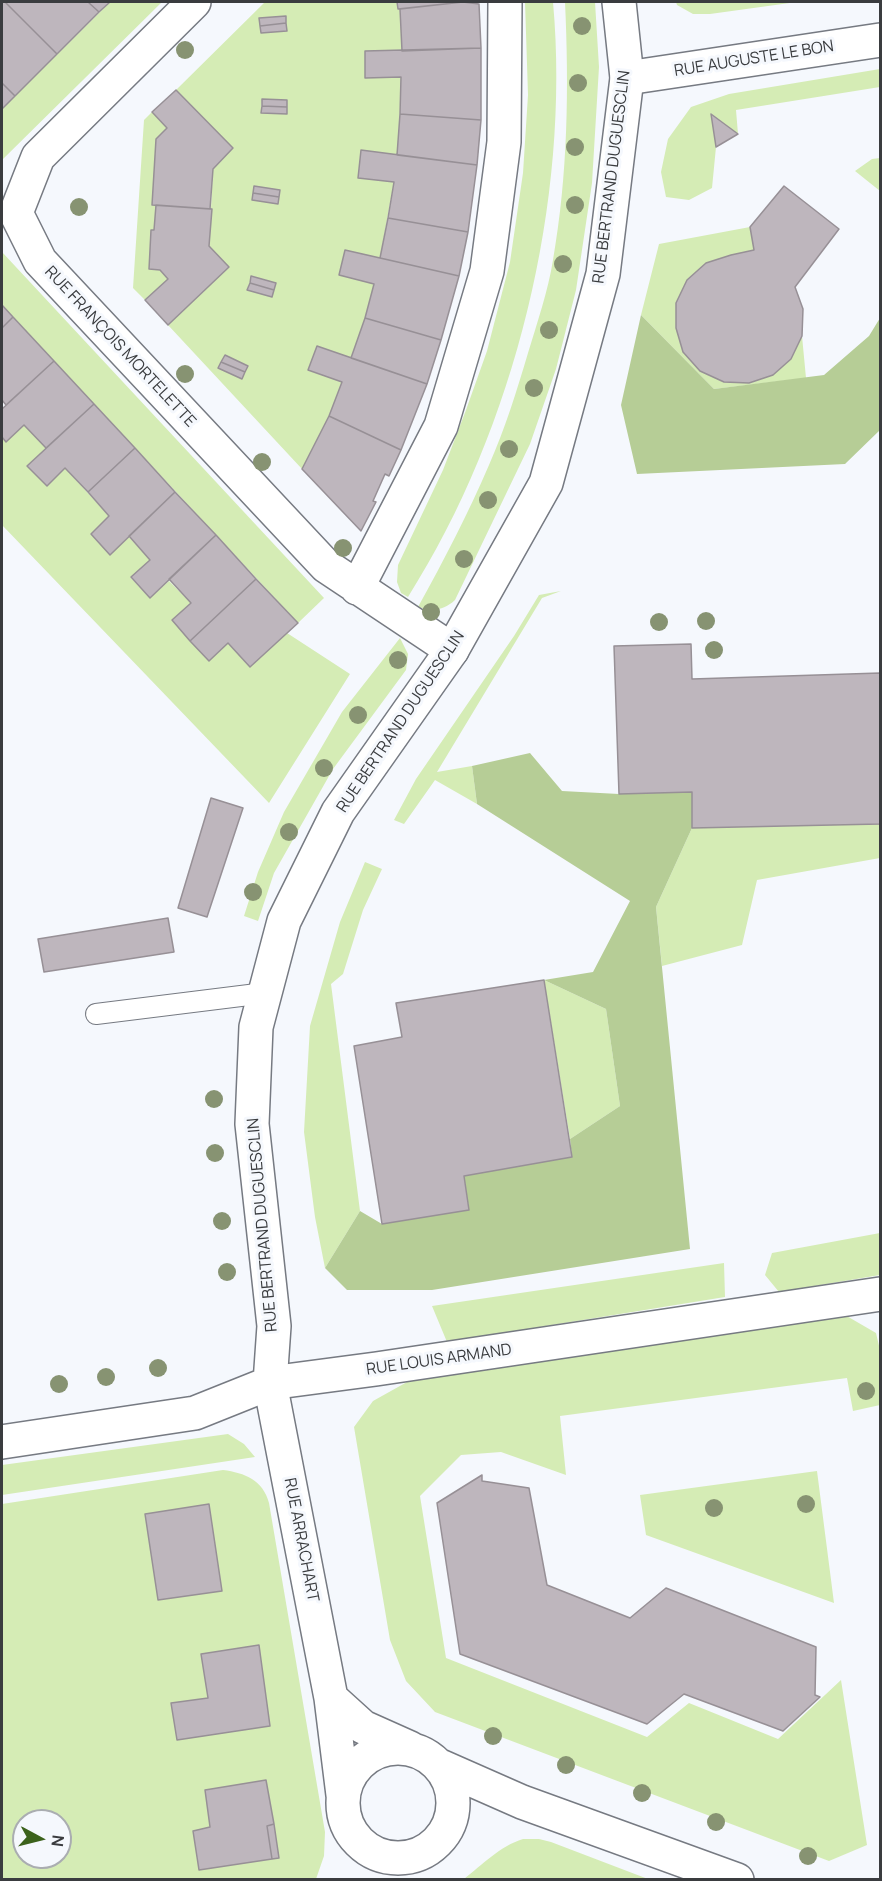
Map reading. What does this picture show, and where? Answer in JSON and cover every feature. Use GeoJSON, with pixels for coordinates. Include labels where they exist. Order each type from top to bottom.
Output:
{"type":"FeatureCollection","features":[{"type":"Feature","properties":{"kind":"street","name":"RUE FRANÇOIS MORTELETTE"},"geometry":{"type":"LineString","coordinates":[[194,2],[38,158],[9,211],[40,261],[326,566],[452,650]]}},
{"type":"Feature","properties":{"kind":"street"},"geometry":{"type":"LineString","coordinates":[[357,588],[441,426],[487,271],[504,142],[505,2]]}},
{"type":"Feature","properties":{"kind":"street","name":"RUE BERTRAND DUGUESCLIN"},"geometry":{"type":"LineString","coordinates":[[270,1383],[274,1326],[252,1124],[256,1027],[284,921],[338,812],[452,650],[546,483],[603,274],[627,78],[619,2]]}},
{"type":"Feature","properties":{"kind":"street","name":"RUE AUGUSTE LE BON"},"geometry":{"type":"LineString","coordinates":[[627,78],[880,40]]}},
{"type":"Feature","properties":{"kind":"street","name":"RUE LOUIS ARMAND"},"geometry":{"type":"LineString","coordinates":[[2,1442],[195,1413],[270,1383],[387,1368],[880,1294]]}},
{"type":"Feature","properties":{"kind":"street","name":"RUE ARRACHART"},"geometry":{"type":"LineString","coordinates":[[270,1383],[331,1698],[343,1795]]}},
{"type":"Feature","properties":{"kind":"street"},"geometry":{"type":"LineString","coordinates":[[331,1698],[363,1727],[522,1802],[736,1880]]}},
{"type":"Feature","properties":{"kind":"street"},"geometry":{"type":"LineString","coordinates":[[371,1880],[435,1844],[444,1833],[451,1816],[452,1798],[448,1780],[425,1757],[393,1747],[376,1752],[360,1762],[349,1777],[343,1795],[343,1813],[349,1829],[360,1843],[375,1853],[392,1858],[410,1857]]}},
{"type":"Feature","properties":{"kind":"lane"},"geometry":{"type":"LineString","coordinates":[[96,1014],[265,993]]}},
{"type":"Feature","properties":{"kind":"green space"},"geometry":{"type":"Polygon","coordinates":[[[110,2],[162,2],[2,160],[2,109],[110,2]]]}},
{"type":"Feature","properties":{"kind":"green space"},"geometry":{"type":"Polygon","coordinates":[[[265,2],[397,2],[398,9],[400,9],[402,51],[365,51],[366,78],[401,77],[397,155],[361,150],[358,177],[394,182],[380,258],[345,250],[340,275],[374,284],[351,358],[317,346],[309,370],[342,382],[329,416],[302,469],[168,325],[229,267],[209,246],[213,169],[233,148],[176,90],[265,2]],[[262,99],[261,113],[287,113],[287,100],[262,99]],[[254,186],[252,200],[278,204],[280,190],[254,186]],[[252,276],[247,290],[272,297],[276,283],[252,276]],[[225,355],[218,368],[242,378],[248,366],[225,355]]]}},
{"type":"Feature","properties":{"kind":"green space"},"geometry":{"type":"Polygon","coordinates":[[[525,2],[553,2],[556,78],[553,155],[543,233],[527,311],[506,387],[478,461],[446,531],[408,597],[401,593],[397,582],[398,565],[443,470],[466,410],[487,351],[510,262],[523,173],[528,95],[525,2]]]}},
{"type":"Feature","properties":{"kind":"green space"},"geometry":{"type":"Polygon","coordinates":[[[565,2],[595,2],[599,67],[592,183],[576,290],[556,369],[530,444],[455,600],[442,608],[418,607],[464,519],[500,438],[520,381],[548,283],[558,228],[564,164],[567,99],[565,2]]]}},
{"type":"Feature","properties":{"kind":"green space"},"geometry":{"type":"Polygon","coordinates":[[[676,2],[797,2],[710,14],[693,14],[677,5],[676,2]]]}},
{"type":"Feature","properties":{"kind":"green space"},"geometry":{"type":"Polygon","coordinates":[[[880,69],[880,87],[736,110],[738,134],[711,114],[716,147],[712,188],[689,200],[666,197],[661,172],[668,139],[691,107],[729,94],[880,69]]]}},
{"type":"Feature","properties":{"kind":"green space"},"geometry":{"type":"Polygon","coordinates":[[[152,112],[167,128],[153,205],[156,205],[154,230],[151,230],[149,269],[160,270],[168,279],[145,300],[133,288],[144,120],[152,112]]]}},
{"type":"Feature","properties":{"kind":"green space"},"geometry":{"type":"Polygon","coordinates":[[[880,158],[880,191],[855,171],[872,159],[880,158]]]}},
{"type":"Feature","properties":{"kind":"green space"},"geometry":{"type":"Polygon","coordinates":[[[750,227],[754,250],[706,263],[687,280],[676,303],[676,328],[683,352],[700,371],[724,382],[749,383],[773,375],[791,359],[802,336],[806,378],[714,389],[641,315],[659,244],[750,227]]]}},
{"type":"Feature","properties":{"kind":"green space"},"geometry":{"type":"Polygon","coordinates":[[[2,252],[324,598],[298,623],[2,305],[2,252]]]}},
{"type":"Feature","properties":{"kind":"green space"},"geometry":{"type":"Polygon","coordinates":[[[641,315],[714,389],[824,375],[869,336],[880,318],[880,430],[845,464],[637,474],[621,405],[641,315]]]}},
{"type":"Feature","properties":{"kind":"green space"},"geometry":{"type":"Polygon","coordinates":[[[24,425],[47,448],[28,465],[47,485],[65,468],[109,516],[91,534],[110,554],[129,537],[150,560],[131,578],[150,598],[169,581],[191,603],[172,620],[209,661],[228,643],[250,667],[287,633],[350,674],[269,803],[2,525],[2,437],[6,442],[24,425]]]}},
{"type":"Feature","properties":{"kind":"green space"},"geometry":{"type":"Polygon","coordinates":[[[561,591],[542,598],[437,772],[472,766],[477,804],[435,780],[404,824],[394,820],[416,779],[514,636],[539,595],[561,591]]]}},
{"type":"Feature","properties":{"kind":"green space"},"geometry":{"type":"Polygon","coordinates":[[[400,638],[408,654],[406,670],[333,769],[274,873],[258,921],[244,916],[258,872],[284,812],[342,712],[400,638]]]}},
{"type":"Feature","properties":{"kind":"green space"},"geometry":{"type":"Polygon","coordinates":[[[530,753],[562,791],[619,794],[692,792],[692,828],[656,907],[690,1249],[432,1290],[347,1290],[325,1268],[360,1211],[382,1224],[469,1209],[464,1176],[572,1157],[570,1139],[620,1106],[606,1009],[544,980],[593,972],[630,901],[477,804],[472,766],[530,753]]]}},
{"type":"Feature","properties":{"kind":"green space"},"geometry":{"type":"Polygon","coordinates":[[[880,824],[880,858],[757,880],[742,945],[662,966],[656,907],[692,828],[880,824]]]}},
{"type":"Feature","properties":{"kind":"green space"},"geometry":{"type":"Polygon","coordinates":[[[365,862],[382,869],[363,910],[343,974],[331,984],[360,1211],[325,1268],[315,1217],[304,1132],[310,1026],[340,922],[365,862]]]}},
{"type":"Feature","properties":{"kind":"green space"},"geometry":{"type":"Polygon","coordinates":[[[544,980],[606,1009],[620,1106],[570,1139],[544,980]]]}},
{"type":"Feature","properties":{"kind":"green space"},"geometry":{"type":"Polygon","coordinates":[[[880,1233],[880,1275],[779,1292],[765,1275],[772,1253],[880,1233]]]}},
{"type":"Feature","properties":{"kind":"green space"},"geometry":{"type":"Polygon","coordinates":[[[724,1263],[725,1297],[447,1342],[432,1306],[724,1263]]]}},
{"type":"Feature","properties":{"kind":"green space"},"geometry":{"type":"Polygon","coordinates":[[[845,1315],[876,1333],[880,1350],[880,1405],[853,1411],[847,1378],[560,1416],[566,1475],[501,1452],[461,1455],[420,1496],[446,1658],[647,1737],[689,1703],[778,1739],[841,1680],[867,1845],[829,1861],[435,1712],[406,1681],[390,1640],[354,1427],[373,1401],[416,1377],[845,1315]]]}},
{"type":"Feature","properties":{"kind":"green space"},"geometry":{"type":"Polygon","coordinates":[[[228,1434],[244,1444],[255,1457],[2,1495],[2,1465],[228,1434]]]}},
{"type":"Feature","properties":{"kind":"green space"},"geometry":{"type":"Polygon","coordinates":[[[223,1470],[239,1473],[252,1479],[258,1483],[269,1503],[325,1832],[324,1856],[316,1879],[2,1880],[2,1504],[223,1470]],[[145,1514],[158,1600],[221,1590],[145,1514]],[[258,1646],[201,1654],[208,1698],[171,1703],[177,1740],[270,1726],[258,1646]],[[266,1780],[205,1790],[210,1827],[193,1831],[200,1869],[266,1780]]]}},
{"type":"Feature","properties":{"kind":"green space"},"geometry":{"type":"Polygon","coordinates":[[[817,1471],[834,1603],[646,1535],[640,1495],[817,1471]]]}},
{"type":"Feature","properties":{"kind":"green space"},"geometry":{"type":"Polygon","coordinates":[[[523,1839],[551,1842],[648,1879],[464,1879],[499,1851],[523,1839]]]}},
{"type":"Feature","properties":{"kind":"building"},"geometry":{"type":"Polygon","coordinates":[[[2,2],[5,2],[57,54],[15,96],[2,83],[2,2]]]}},
{"type":"Feature","properties":{"kind":"building"},"geometry":{"type":"Polygon","coordinates":[[[5,2],[88,2],[99,12],[57,54],[5,2]]]}},
{"type":"Feature","properties":{"kind":"building"},"geometry":{"type":"Polygon","coordinates":[[[88,2],[110,2],[99,12],[88,2]]]}},
{"type":"Feature","properties":{"kind":"building"},"geometry":{"type":"Polygon","coordinates":[[[397,2],[463,2],[398,9],[397,2]]]}},
{"type":"Feature","properties":{"kind":"building"},"geometry":{"type":"Polygon","coordinates":[[[463,2],[479,4],[481,48],[402,51],[400,9],[463,2]]]}},
{"type":"Feature","properties":{"kind":"building"},"geometry":{"type":"Polygon","coordinates":[[[286,16],[286,23],[260,26],[259,18],[286,16]]]}},
{"type":"Feature","properties":{"kind":"building"},"geometry":{"type":"Polygon","coordinates":[[[286,23],[287,31],[261,33],[260,26],[286,23]]]}},
{"type":"Feature","properties":{"kind":"building"},"geometry":{"type":"Polygon","coordinates":[[[481,48],[481,120],[400,114],[401,77],[365,78],[365,51],[481,48]]]}},
{"type":"Feature","properties":{"kind":"building"},"geometry":{"type":"Polygon","coordinates":[[[2,83],[15,96],[2,109],[2,83]]]}},
{"type":"Feature","properties":{"kind":"building"},"geometry":{"type":"Polygon","coordinates":[[[176,90],[233,148],[213,169],[210,209],[152,205],[156,139],[167,128],[152,112],[176,90]]]}},
{"type":"Feature","properties":{"kind":"building"},"geometry":{"type":"Polygon","coordinates":[[[262,99],[287,100],[287,107],[262,106],[262,99]]]}},
{"type":"Feature","properties":{"kind":"building"},"geometry":{"type":"Polygon","coordinates":[[[262,106],[287,107],[287,114],[261,113],[262,106]]]}},
{"type":"Feature","properties":{"kind":"building"},"geometry":{"type":"Polygon","coordinates":[[[400,114],[481,120],[477,165],[397,155],[400,114]]]}},
{"type":"Feature","properties":{"kind":"building"},"geometry":{"type":"Polygon","coordinates":[[[711,114],[738,134],[716,147],[711,114]]]}},
{"type":"Feature","properties":{"kind":"building"},"geometry":{"type":"Polygon","coordinates":[[[361,150],[477,165],[468,232],[388,218],[394,182],[358,178],[361,150]]]}},
{"type":"Feature","properties":{"kind":"building"},"geometry":{"type":"Polygon","coordinates":[[[254,186],[280,190],[279,197],[253,193],[254,186]]]}},
{"type":"Feature","properties":{"kind":"building"},"geometry":{"type":"Polygon","coordinates":[[[784,186],[839,229],[795,287],[803,309],[802,336],[791,359],[773,375],[749,383],[724,382],[700,371],[683,352],[676,328],[676,303],[687,280],[706,263],[754,250],[750,227],[784,186]]]}},
{"type":"Feature","properties":{"kind":"building"},"geometry":{"type":"Polygon","coordinates":[[[253,193],[279,197],[278,204],[252,200],[253,193]]]}},
{"type":"Feature","properties":{"kind":"building"},"geometry":{"type":"Polygon","coordinates":[[[156,205],[212,209],[209,246],[229,267],[168,325],[145,300],[168,279],[160,270],[149,269],[151,230],[154,230],[156,205]]]}},
{"type":"Feature","properties":{"kind":"building"},"geometry":{"type":"Polygon","coordinates":[[[388,218],[468,232],[459,276],[380,258],[388,218]]]}},
{"type":"Feature","properties":{"kind":"building"},"geometry":{"type":"Polygon","coordinates":[[[345,250],[459,276],[441,340],[365,318],[374,284],[339,275],[345,250]]]}},
{"type":"Feature","properties":{"kind":"building"},"geometry":{"type":"Polygon","coordinates":[[[251,276],[276,283],[274,290],[250,283],[251,276]]]}},
{"type":"Feature","properties":{"kind":"building"},"geometry":{"type":"Polygon","coordinates":[[[250,283],[274,290],[272,297],[247,290],[250,283]]]}},
{"type":"Feature","properties":{"kind":"building"},"geometry":{"type":"Polygon","coordinates":[[[2,305],[13,317],[2,328],[2,305]]]}},
{"type":"Feature","properties":{"kind":"building"},"geometry":{"type":"Polygon","coordinates":[[[13,317],[54,361],[6,405],[2,400],[2,328],[13,317]]]}},
{"type":"Feature","properties":{"kind":"building"},"geometry":{"type":"Polygon","coordinates":[[[365,318],[441,340],[427,384],[351,358],[365,318]]]}},
{"type":"Feature","properties":{"kind":"building"},"geometry":{"type":"Polygon","coordinates":[[[317,346],[427,384],[401,450],[329,416],[342,382],[308,370],[317,346]]]}},
{"type":"Feature","properties":{"kind":"building"},"geometry":{"type":"Polygon","coordinates":[[[225,355],[248,366],[245,372],[221,362],[225,355]]]}},
{"type":"Feature","properties":{"kind":"building"},"geometry":{"type":"Polygon","coordinates":[[[54,361],[94,404],[46,448],[24,425],[6,442],[2,437],[2,409],[54,361]]]}},
{"type":"Feature","properties":{"kind":"building"},"geometry":{"type":"Polygon","coordinates":[[[221,362],[245,372],[242,379],[218,368],[221,362]]]}},
{"type":"Feature","properties":{"kind":"building"},"geometry":{"type":"Polygon","coordinates":[[[94,404],[135,448],[88,492],[65,468],[47,486],[27,466],[94,404]]]}},
{"type":"Feature","properties":{"kind":"building"},"geometry":{"type":"Polygon","coordinates":[[[329,416],[401,450],[389,476],[385,474],[373,501],[376,502],[361,531],[302,469],[329,416]]]}},
{"type":"Feature","properties":{"kind":"building"},"geometry":{"type":"Polygon","coordinates":[[[135,448],[175,492],[110,555],[91,534],[109,516],[88,492],[135,448]]]}},
{"type":"Feature","properties":{"kind":"building"},"geometry":{"type":"Polygon","coordinates":[[[175,492],[216,535],[150,598],[131,577],[150,560],[129,536],[175,492]]]}},
{"type":"Feature","properties":{"kind":"building"},"geometry":{"type":"Polygon","coordinates":[[[216,535],[256,579],[190,641],[172,620],[191,603],[169,579],[216,535]]]}},
{"type":"Feature","properties":{"kind":"building"},"geometry":{"type":"Polygon","coordinates":[[[256,579],[298,623],[250,667],[228,643],[209,661],[190,641],[256,579]]]}},
{"type":"Feature","properties":{"kind":"building"},"geometry":{"type":"Polygon","coordinates":[[[691,644],[692,679],[880,673],[880,824],[692,828],[692,792],[619,794],[614,646],[691,644]]]}},
{"type":"Feature","properties":{"kind":"building"},"geometry":{"type":"Polygon","coordinates":[[[211,798],[243,808],[207,917],[178,908],[211,798]]]}},
{"type":"Feature","properties":{"kind":"building"},"geometry":{"type":"Polygon","coordinates":[[[168,918],[174,952],[44,972],[38,939],[168,918]]]}},
{"type":"Feature","properties":{"kind":"building"},"geometry":{"type":"Polygon","coordinates":[[[544,980],[572,1157],[464,1176],[469,1210],[382,1224],[354,1046],[402,1037],[396,1003],[544,980]]]}},
{"type":"Feature","properties":{"kind":"building"},"geometry":{"type":"Polygon","coordinates":[[[482,1475],[482,1481],[529,1488],[547,1585],[630,1618],[666,1588],[816,1647],[815,1695],[820,1697],[783,1731],[684,1694],[647,1724],[460,1654],[437,1503],[482,1475]]]}},
{"type":"Feature","properties":{"kind":"building"},"geometry":{"type":"Polygon","coordinates":[[[209,1504],[222,1591],[158,1600],[145,1514],[209,1504]]]}},
{"type":"Feature","properties":{"kind":"building"},"geometry":{"type":"Polygon","coordinates":[[[259,1645],[270,1726],[177,1740],[171,1703],[208,1698],[201,1654],[259,1645]]]}},
{"type":"Feature","properties":{"kind":"building"},"geometry":{"type":"Polygon","coordinates":[[[266,1780],[274,1824],[267,1826],[272,1859],[199,1870],[193,1831],[210,1827],[205,1790],[266,1780]]]}},
{"type":"Feature","properties":{"kind":"building"},"geometry":{"type":"Polygon","coordinates":[[[274,1824],[279,1858],[272,1859],[267,1826],[274,1824]]]}}]}
